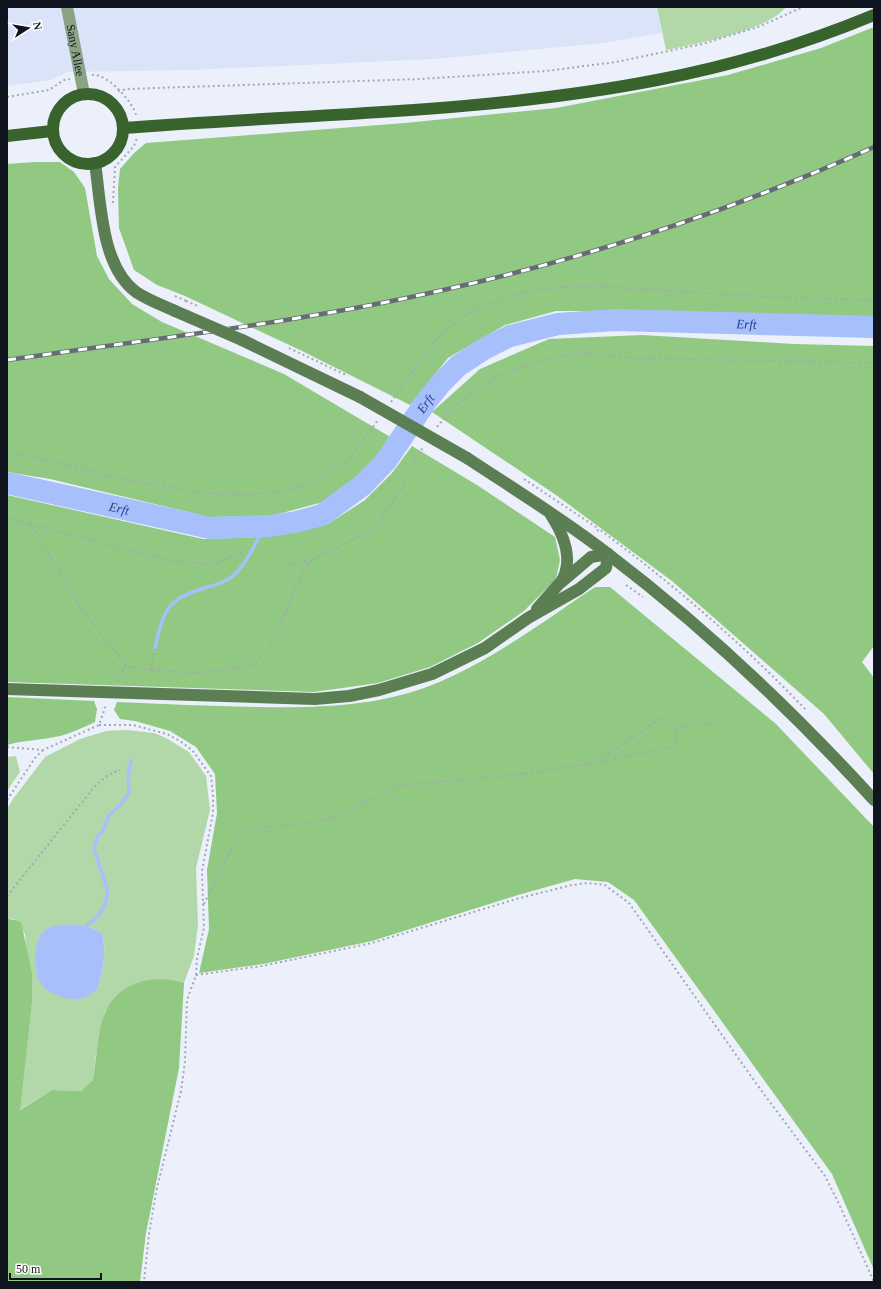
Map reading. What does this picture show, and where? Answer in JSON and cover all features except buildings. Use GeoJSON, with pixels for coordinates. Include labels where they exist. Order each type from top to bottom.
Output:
{"type":"FeatureCollection","features":[{"type":"Feature","properties":{"kind":"main road"},"geometry":{"type":"LineString","coordinates":[[123,128],[421,108],[521,99],[603,89],[658,80],[725,64],[795,44],[874,15]]}},
{"type":"Feature","properties":{"kind":"main road"},"geometry":{"type":"LineString","coordinates":[[84,94],[95,94],[106,99],[115,106],[120,116],[123,128],[121,140],[107,159],[95,163],[83,164],[72,160],[62,153],[55,143],[52,131],[58,110],[69,100],[84,94]]}},
{"type":"Feature","properties":{"kind":"main road"},"geometry":{"type":"LineString","coordinates":[[7,136],[52,131]]}},
{"type":"Feature","properties":{"kind":"main road"},"geometry":{"type":"LineString","coordinates":[[95,163],[106,237],[112,258],[124,281],[136,292],[175,311],[242,340],[360,397],[467,458],[548,511],[608,554],[689,620],[757,680],[815,736],[874,800]]}},
{"type":"Feature","properties":{"kind":"main road"},"geometry":{"type":"LineString","coordinates":[[548,511],[562,536],[566,551],[566,571],[558,586]]}},
{"type":"Feature","properties":{"kind":"main road"},"geometry":{"type":"LineString","coordinates":[[528,618],[558,586],[591,557],[608,554]]}},
{"type":"Feature","properties":{"kind":"main road"},"geometry":{"type":"LineString","coordinates":[[7,689],[109,694],[315,699],[349,696],[379,690],[432,674],[485,648],[528,618],[579,589],[606,568],[608,554]]}},
{"type":"Feature","properties":{"kind":"street","name":"Sany Allee"},"geometry":{"type":"LineString","coordinates":[[67,7],[84,94]]}},
{"type":"Feature","properties":{"kind":"path"},"geometry":{"type":"LineString","coordinates":[[793,7],[793,12]]}},
{"type":"Feature","properties":{"kind":"path"},"geometry":{"type":"LineString","coordinates":[[113,207],[115,167],[136,144],[137,126],[135,112],[118,91],[127,89],[419,80],[546,71],[616,62],[694,46],[758,27],[803,7]]}},
{"type":"Feature","properties":{"kind":"path"},"geometry":{"type":"LineString","coordinates":[[7,97],[49,90]]}},
{"type":"Feature","properties":{"kind":"path"},"geometry":{"type":"LineString","coordinates":[[390,403],[440,336],[453,324],[492,303],[536,289],[564,286],[592,286],[770,297],[874,300]]}},
{"type":"Feature","properties":{"kind":"path"},"geometry":{"type":"LineString","coordinates":[[170,294],[186,301]]}},
{"type":"Feature","properties":{"kind":"path"},"geometry":{"type":"LineString","coordinates":[[436,428],[455,405],[499,375],[530,364],[580,353],[640,358],[874,364]]}},
{"type":"Feature","properties":{"kind":"path"},"geometry":{"type":"LineString","coordinates":[[7,451],[124,479],[193,492],[237,495],[280,492],[311,483],[348,460],[381,416]]}},
{"type":"Feature","properties":{"kind":"path"},"geometry":{"type":"LineString","coordinates":[[284,566],[316,558],[374,529],[402,488],[416,458],[428,440]]}},
{"type":"Feature","properties":{"kind":"path"},"geometry":{"type":"LineString","coordinates":[[7,518],[171,561],[215,564],[245,551]]}},
{"type":"Feature","properties":{"kind":"path"},"geometry":{"type":"LineString","coordinates":[[30,523],[80,606],[126,666],[151,670],[196,674],[252,666],[269,647],[282,621],[304,568],[316,558]]}},
{"type":"Feature","properties":{"kind":"path"},"geometry":{"type":"LineString","coordinates":[[151,670],[155,649]]}},
{"type":"Feature","properties":{"kind":"path"},"geometry":{"type":"LineString","coordinates":[[99,725],[109,694]]}},
{"type":"Feature","properties":{"kind":"path"},"geometry":{"type":"LineString","coordinates":[[203,904],[235,842],[246,830],[263,827],[306,824],[336,817],[398,786],[531,773],[595,763],[675,746],[678,738],[676,729],[670,721],[659,719],[595,763]]}},
{"type":"Feature","properties":{"kind":"path"},"geometry":{"type":"LineString","coordinates":[[676,729],[698,722],[712,725],[719,724]]}},
{"type":"Feature","properties":{"kind":"path"},"geometry":{"type":"LineString","coordinates":[[7,800],[34,758],[43,750],[99,725],[132,725],[167,734],[192,750],[211,776],[214,794],[213,813],[202,871],[204,928],[197,958],[196,975],[187,1000],[185,1062],[181,1091],[156,1192],[149,1234],[144,1282]]}},
{"type":"Feature","properties":{"kind":"path"},"geometry":{"type":"LineString","coordinates":[[7,747],[43,750]]}},
{"type":"Feature","properties":{"kind":"path"},"geometry":{"type":"LineString","coordinates":[[7,896],[95,786],[108,775],[120,770]]}},
{"type":"Feature","properties":{"kind":"path"},"geometry":{"type":"LineString","coordinates":[[196,975],[262,966],[372,943],[516,899],[572,885],[588,883],[605,885],[629,903],[758,1086],[825,1176],[874,1282]]}},
{"type":"Feature","properties":{"kind":"shaded area"},"geometry":{"type":"Polygon","coordinates":[[[7,7],[657,7],[662,33],[604,43],[434,59],[191,70],[67,72],[51,80],[7,86],[7,7]]]}},
{"type":"Feature","properties":{"kind":"green space"},"geometry":{"type":"Polygon","coordinates":[[[657,7],[786,7],[764,23],[748,29],[712,40],[666,50],[657,7]]]}},
{"type":"Feature","properties":{"kind":"green space"},"geometry":{"type":"Polygon","coordinates":[[[874,27],[874,318],[615,311],[556,311],[505,325],[448,358],[410,405],[302,351],[185,296],[157,285],[134,270],[119,228],[118,188],[120,169],[134,153],[146,143],[405,123],[556,108],[728,75],[821,48],[874,27]]]}},
{"type":"Feature","properties":{"kind":"green space"},"geometry":{"type":"Polygon","coordinates":[[[60,162],[74,172],[85,188],[97,256],[109,279],[132,304],[162,322],[284,374],[392,438],[361,474],[323,502],[271,516],[209,517],[50,479],[7,472],[7,164],[60,162]]]}},
{"type":"Feature","properties":{"kind":"green space"},"geometry":{"type":"Polygon","coordinates":[[[642,335],[794,344],[874,346],[874,646],[862,662],[874,678],[874,774],[824,714],[672,581],[556,495],[432,412],[480,369],[549,339],[642,335]]]}},
{"type":"Feature","properties":{"kind":"green space"},"geometry":{"type":"Polygon","coordinates":[[[412,446],[477,485],[555,537],[560,560],[556,579],[524,611],[478,643],[430,667],[378,683],[314,692],[7,682],[7,495],[203,539],[264,537],[328,524],[365,500],[392,473],[412,446]]]}},
{"type":"Feature","properties":{"kind":"green space"},"geometry":{"type":"Polygon","coordinates":[[[595,587],[610,587],[776,724],[874,827],[874,1270],[832,1174],[634,900],[608,882],[575,879],[518,895],[372,941],[263,964],[199,973],[209,929],[207,870],[217,813],[215,774],[196,747],[170,731],[135,721],[120,719],[114,710],[117,702],[239,707],[303,707],[348,704],[393,697],[437,683],[479,663],[518,639],[595,587]]]}},
{"type":"Feature","properties":{"kind":"green space"},"geometry":{"type":"Polygon","coordinates":[[[7,697],[94,701],[97,709],[95,722],[60,736],[7,745],[7,697]]]}},
{"type":"Feature","properties":{"kind":"green space"},"geometry":{"type":"Polygon","coordinates":[[[127,730],[154,733],[166,738],[189,752],[206,776],[210,810],[196,868],[198,925],[194,956],[184,983],[176,981],[105,1012],[96,1054],[93,1080],[81,1091],[52,1090],[19,1110],[32,1003],[32,973],[26,950],[25,934],[14,919],[7,918],[7,809],[45,757],[80,739],[106,731],[127,730]],[[81,925],[59,996],[79,999],[97,990],[103,969],[104,947],[102,933],[81,925]]]}},
{"type":"Feature","properties":{"kind":"green space"},"geometry":{"type":"Polygon","coordinates":[[[16,756],[20,772],[7,791],[7,757],[16,756]]]}},
{"type":"Feature","properties":{"kind":"green space"},"geometry":{"type":"Polygon","coordinates":[[[7,918],[21,922],[32,973],[32,1003],[20,1110],[52,1090],[81,1091],[93,1080],[99,1035],[103,1018],[112,1001],[120,993],[139,982],[150,980],[162,979],[184,983],[179,1068],[146,1233],[140,1282],[7,1282],[7,918]]]}},
{"type":"Feature","properties":{"kind":"water"},"geometry":{"type":"Polygon","coordinates":[[[61,925],[81,925],[102,933],[104,947],[103,969],[97,990],[88,996],[78,999],[58,996],[45,988],[39,980],[35,958],[37,943],[43,932],[51,927],[61,925]]]}},
{"type":"Feature","properties":{"kind":"waterway","name":"Erft"},"geometry":{"type":"LineString","coordinates":[[7,483],[210,528],[270,526],[296,522],[322,515],[363,485],[386,461],[425,403],[441,383],[458,366],[484,349],[510,336],[558,324],[615,320],[874,327]]}},
{"type":"Feature","properties":{"kind":"waterway"},"geometry":{"type":"LineString","coordinates":[[155,648],[161,623],[170,607],[184,596],[194,591],[219,584],[232,576],[240,569],[248,557],[264,527]]}},
{"type":"Feature","properties":{"kind":"waterway"},"geometry":{"type":"LineString","coordinates":[[86,926],[99,915],[105,905],[108,892],[94,848],[98,835],[103,831],[109,815],[121,804],[129,793],[128,775],[131,761]]}},
{"type":"Feature","properties":{"kind":"railway"},"geometry":{"type":"LineString","coordinates":[[7,360],[223,330],[331,312],[439,291],[495,278],[605,248],[714,212],[821,170],[874,147]]}}]}
